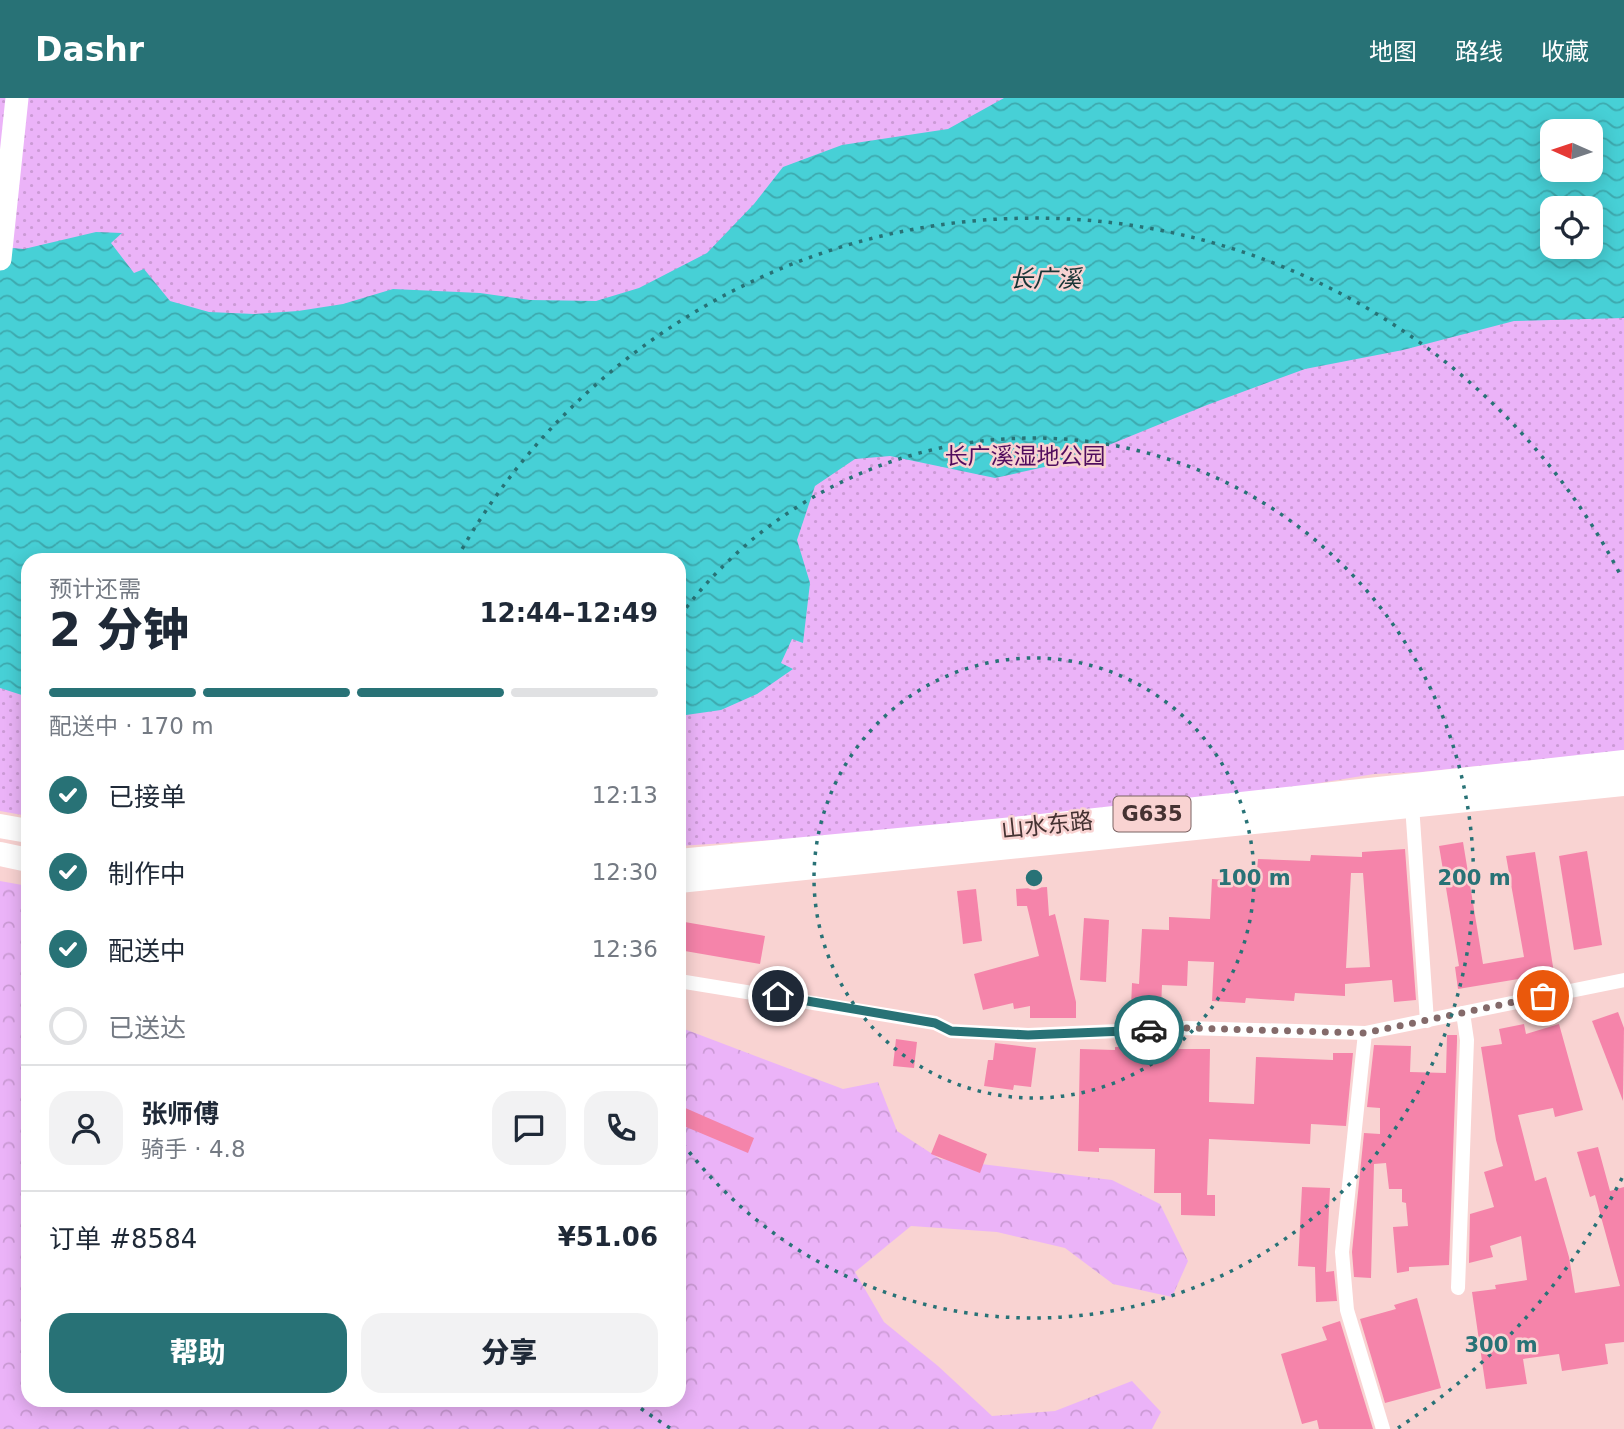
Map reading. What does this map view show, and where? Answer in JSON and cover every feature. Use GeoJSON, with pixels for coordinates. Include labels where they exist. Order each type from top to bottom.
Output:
{"type":"FeatureCollection","features":[{"type":"Feature","properties":{"kind":"highway","name":"山水东路"},"geometry":{"type":"LineString","coordinates":[[686,860],[1023,828],[1624,762]]}},
{"type":"Feature","properties":{"kind":"highway","name":"山水东路"},"geometry":{"type":"LineString","coordinates":[[686,880],[1624,784]]}},
{"type":"Feature","properties":{"kind":"highway"},"geometry":{"type":"LineString","coordinates":[[0,826],[21,830]]}},
{"type":"Feature","properties":{"kind":"highway"},"geometry":{"type":"LineString","coordinates":[[0,854],[21,858]]}},
{"type":"Feature","properties":{"kind":"main road"},"geometry":{"type":"LineString","coordinates":[[0,259],[17,98]]}},
{"type":"Feature","properties":{"kind":"street"},"geometry":{"type":"LineString","coordinates":[[1412,804],[1426,1021]]}},
{"type":"Feature","properties":{"kind":"street"},"geometry":{"type":"LineString","coordinates":[[686,982],[935,1023],[951,1031],[1028,1035],[1186,1028],[1365,1033],[1624,979]]}},
{"type":"Feature","properties":{"kind":"street"},"geometry":{"type":"LineString","coordinates":[[1458,1288],[1467,1040],[1463,1013]]}},
{"type":"Feature","properties":{"kind":"street"},"geometry":{"type":"LineString","coordinates":[[1365,1033],[1342,1252],[1347,1310],[1382,1429]]}},
{"type":"Feature","properties":{"kind":"green space","name":"长广溪湿地公园"},"geometry":{"type":"Polygon","coordinates":[[[0,98],[1624,98],[1624,751],[1421,772],[1374,774],[1283,789],[835,836],[686,846],[686,553],[21,553],[21,815],[0,811],[0,98]]]}},
{"type":"Feature","properties":{"kind":"green space"},"geometry":{"type":"Polygon","coordinates":[[[0,881],[21,885],[21,1407],[686,1407],[686,1030],[843,1089],[878,1082],[897,1131],[940,1159],[1112,1180],[1160,1204],[1188,1261],[1172,1297],[1113,1284],[1065,1248],[997,1232],[911,1226],[855,1272],[884,1322],[938,1366],[992,1416],[1055,1411],[1132,1381],[1161,1412],[1152,1429],[0,1429],[0,881]]]}},
{"type":"Feature","properties":{"kind":"water","name":"长广溪"},"geometry":{"type":"Polygon","coordinates":[[[1004,98],[1624,98],[1624,318],[1514,321],[1403,350],[1305,369],[1207,405],[1067,462],[995,478],[890,456],[855,459],[815,486],[797,540],[810,583],[803,643],[792,639],[781,663],[793,669],[757,694],[721,710],[686,715],[686,553],[21,553],[21,695],[0,688],[0,247],[24,249],[96,232],[122,233],[111,243],[134,273],[144,269],[170,301],[209,312],[254,314],[298,311],[343,304],[393,289],[480,293],[530,300],[596,301],[639,288],[707,253],[754,204],[783,167],[842,145],[948,129],[1004,98]]]}},
{"type":"Feature","properties":{"kind":"building"},"geometry":{"type":"Polygon","coordinates":[[[1463,842],[1483,964],[1524,957],[1506,856],[1535,852],[1554,973],[1458,989],[1455,967],[1459,966],[1439,846],[1463,842]]]}},
{"type":"Feature","properties":{"kind":"building"},"geometry":{"type":"Polygon","coordinates":[[[1405,849],[1416,1000],[1394,1002],[1392,980],[1345,984],[1345,996],[1295,993],[1294,1001],[1246,998],[1245,1003],[1212,1001],[1214,962],[1188,961],[1187,986],[1162,985],[1161,1008],[1131,1007],[1132,983],[1139,984],[1142,929],[1169,930],[1169,917],[1210,919],[1212,879],[1256,882],[1258,859],[1310,861],[1311,855],[1362,857],[1362,852],[1405,849]],[[1351,873],[1346,968],[1370,967],[1363,873],[1351,873]]]}},
{"type":"Feature","properties":{"kind":"building"},"geometry":{"type":"Polygon","coordinates":[[[1587,851],[1602,945],[1574,950],[1559,856],[1587,851]]]}},
{"type":"Feature","properties":{"kind":"building"},"geometry":{"type":"Polygon","coordinates":[[[1047,887],[1049,916],[1055,914],[1076,1002],[1076,1018],[1030,1018],[1030,1006],[1014,1009],[1013,1003],[983,1010],[974,974],[1039,956],[1027,906],[1017,906],[1016,889],[1047,887]]]}},
{"type":"Feature","properties":{"kind":"building"},"geometry":{"type":"Polygon","coordinates":[[[976,889],[982,941],[963,944],[957,891],[976,889]]]}},
{"type":"Feature","properties":{"kind":"building"},"geometry":{"type":"Polygon","coordinates":[[[1084,918],[1109,920],[1106,982],[1080,980],[1084,918]]]}},
{"type":"Feature","properties":{"kind":"building"},"geometry":{"type":"Polygon","coordinates":[[[686,922],[765,936],[760,964],[686,951],[686,922]]]}},
{"type":"Feature","properties":{"kind":"building"},"geometry":{"type":"Polygon","coordinates":[[[1618,1012],[1624,1028],[1623,1101],[1592,1021],[1618,1012]]]}},
{"type":"Feature","properties":{"kind":"building"},"geometry":{"type":"Polygon","coordinates":[[[1524,1024],[1526,1034],[1559,1024],[1583,1110],[1555,1117],[1553,1108],[1518,1115],[1535,1181],[1546,1177],[1569,1257],[1575,1293],[1620,1286],[1595,1195],[1590,1197],[1577,1152],[1598,1147],[1610,1191],[1624,1187],[1624,1342],[1605,1344],[1608,1364],[1562,1371],[1559,1354],[1523,1359],[1527,1384],[1486,1389],[1472,1292],[1496,1289],[1495,1285],[1527,1280],[1521,1236],[1490,1246],[1493,1257],[1469,1263],[1470,1214],[1494,1207],[1484,1172],[1503,1166],[1496,1140],[1481,1047],[1502,1044],[1499,1029],[1524,1024]]]}},
{"type":"Feature","properties":{"kind":"building"},"geometry":{"type":"Polygon","coordinates":[[[1447,1035],[1457,1035],[1449,1265],[1409,1267],[1409,1271],[1397,1273],[1393,1227],[1408,1226],[1406,1203],[1402,1202],[1402,1189],[1389,1189],[1386,1163],[1374,1164],[1371,1278],[1354,1277],[1352,1252],[1364,1133],[1380,1134],[1380,1108],[1367,1107],[1374,1045],[1411,1046],[1410,1072],[1446,1073],[1447,1035]]]}},
{"type":"Feature","properties":{"kind":"building"},"geometry":{"type":"Polygon","coordinates":[[[896,1039],[917,1042],[914,1068],[893,1066],[896,1039]]]}},
{"type":"Feature","properties":{"kind":"building"},"geometry":{"type":"Polygon","coordinates":[[[995,1043],[1036,1048],[1031,1087],[1014,1085],[1013,1090],[984,1086],[988,1060],[993,1060],[995,1043]]]}},
{"type":"Feature","properties":{"kind":"building"},"geometry":{"type":"Polygon","coordinates":[[[1115,1047],[1210,1049],[1209,1102],[1254,1104],[1256,1057],[1333,1060],[1333,1053],[1353,1053],[1346,1126],[1311,1124],[1310,1144],[1209,1139],[1207,1195],[1215,1195],[1215,1216],[1181,1215],[1181,1193],[1154,1193],[1155,1149],[1099,1148],[1099,1152],[1078,1151],[1080,1049],[1115,1050],[1115,1047]]]}},
{"type":"Feature","properties":{"kind":"building"},"geometry":{"type":"Polygon","coordinates":[[[686,1108],[754,1138],[748,1153],[686,1127],[686,1108]]]}},
{"type":"Feature","properties":{"kind":"building"},"geometry":{"type":"Polygon","coordinates":[[[939,1134],[987,1154],[980,1173],[931,1154],[939,1134]]]}},
{"type":"Feature","properties":{"kind":"building"},"geometry":{"type":"Polygon","coordinates":[[[1302,1187],[1330,1188],[1326,1272],[1334,1271],[1337,1301],[1316,1302],[1315,1267],[1298,1266],[1302,1187]]]}},
{"type":"Feature","properties":{"kind":"building"},"geometry":{"type":"Polygon","coordinates":[[[1417,1298],[1441,1388],[1385,1403],[1360,1319],[1396,1309],[1394,1305],[1417,1298]]]}},
{"type":"Feature","properties":{"kind":"building"},"geometry":{"type":"Polygon","coordinates":[[[1340,1321],[1373,1429],[1319,1429],[1317,1420],[1302,1424],[1281,1354],[1327,1340],[1322,1327],[1340,1321]]]}},
{"type":"Feature","properties":{"kind":"way so far"},"geometry":{"type":"LineString","coordinates":[[1149,1030],[1186,1028],[1365,1033],[1543,996]]}},
{"type":"Feature","properties":{"kind":"route"},"geometry":{"type":"LineString","coordinates":[[778,996],[935,1023],[951,1031],[1028,1035],[1149,1030]]}}]}
